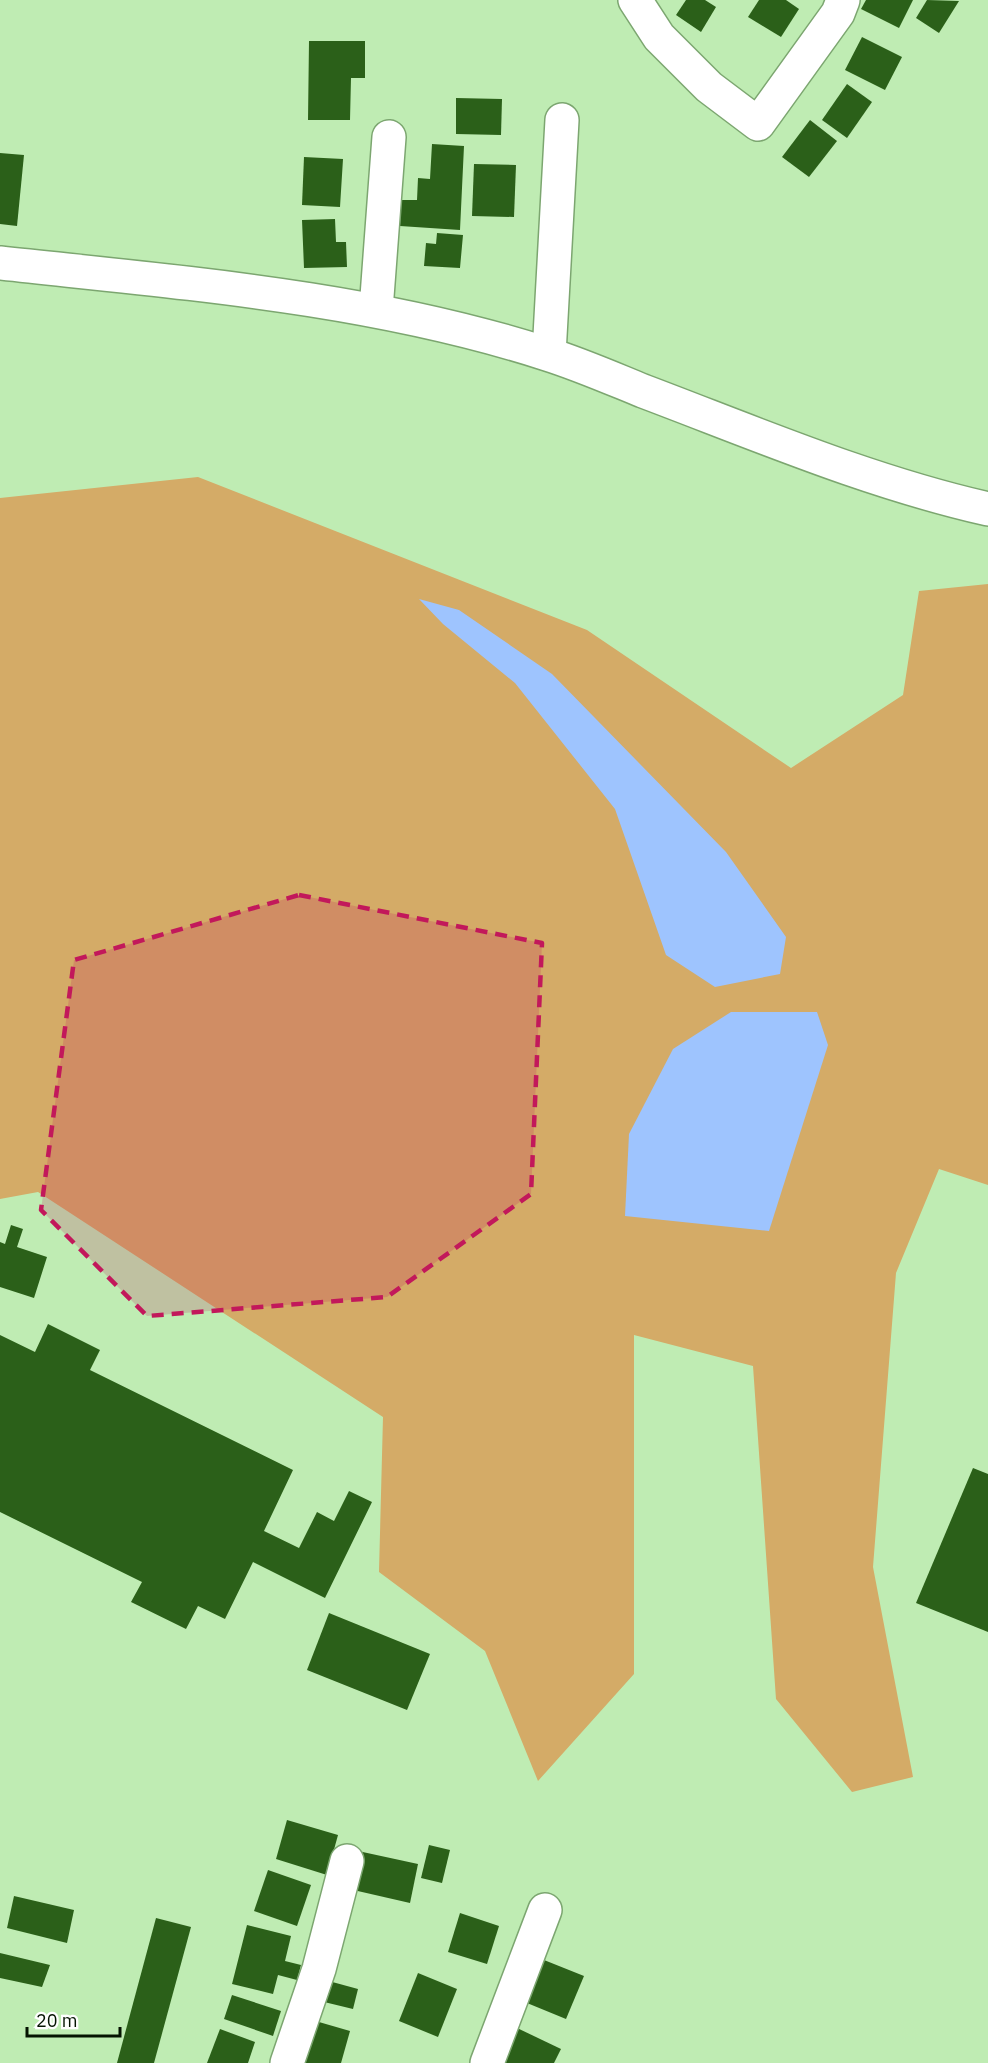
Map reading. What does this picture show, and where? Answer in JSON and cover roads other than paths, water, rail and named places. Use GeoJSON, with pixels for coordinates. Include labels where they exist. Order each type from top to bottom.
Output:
{"type":"FeatureCollection","features":[{"type":"Feature","properties":{"kind":"street"},"geometry":{"type":"LineString","coordinates":[[635,0],[658,37],[709,87],[758,124],[838,13],[843,0]]}},
{"type":"Feature","properties":{"kind":"street"},"geometry":{"type":"LineString","coordinates":[[549,354],[562,120]]}},
{"type":"Feature","properties":{"kind":"street"},"geometry":{"type":"LineString","coordinates":[[376,310],[389,136]]}},
{"type":"Feature","properties":{"kind":"street"},"geometry":{"type":"LineString","coordinates":[[0,263],[254,292],[376,310],[464,330],[549,354],[869,477],[988,509]]}},
{"type":"Feature","properties":{"kind":"street"},"geometry":{"type":"LineString","coordinates":[[287,2063],[319,1969],[347,1861]]}},
{"type":"Feature","properties":{"kind":"street"},"geometry":{"type":"LineString","coordinates":[[487,2063],[545,1910]]}},
{"type":"Feature","properties":{"kind":"water"},"geometry":{"type":"Polygon","coordinates":[[[419,599],[459,610],[552,674],[726,852],[786,937],[780,974],[715,987],[666,955],[615,809],[515,683],[443,624],[419,599]]]}},
{"type":"Feature","properties":{"kind":"water"},"geometry":{"type":"Polygon","coordinates":[[[731,1012],[817,1012],[828,1045],[769,1231],[625,1216],[629,1134],[673,1049],[731,1012]]]}}]}
